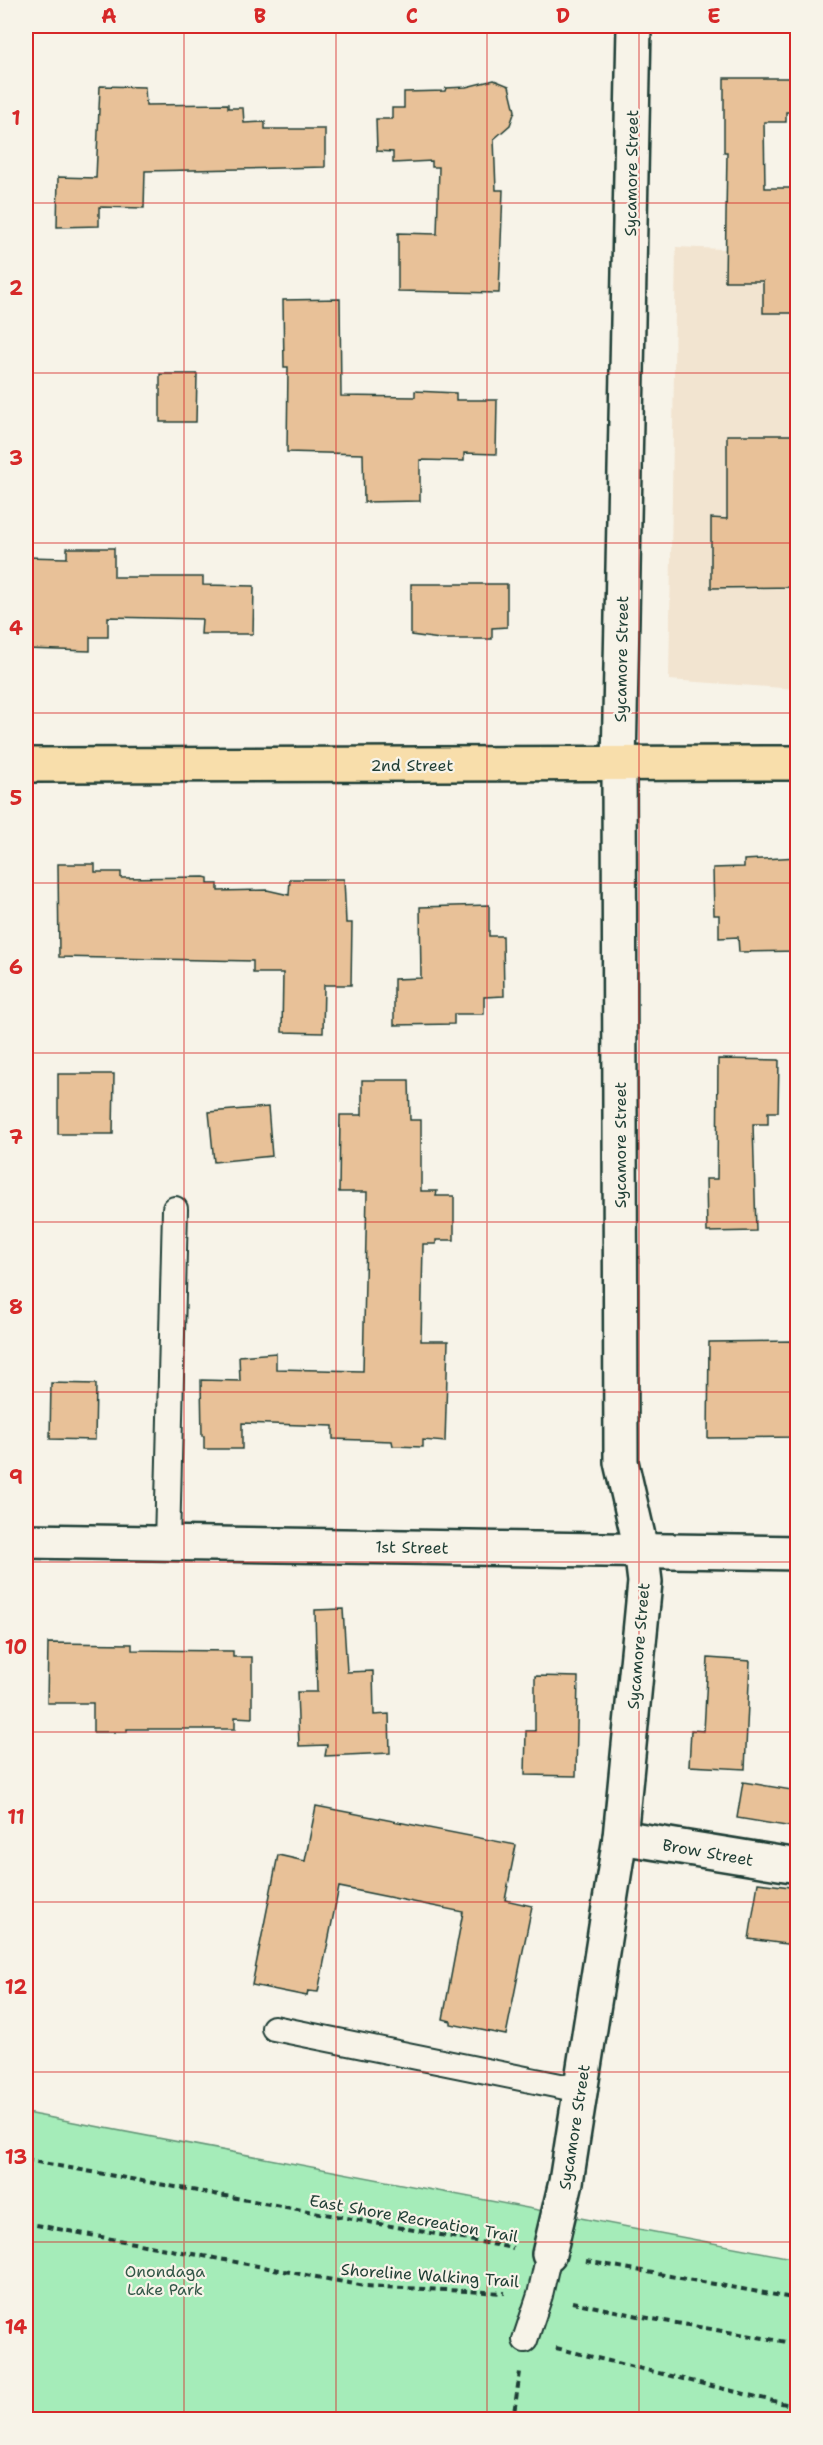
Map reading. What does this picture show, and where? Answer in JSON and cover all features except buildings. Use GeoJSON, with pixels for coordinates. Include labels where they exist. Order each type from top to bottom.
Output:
{"type":"FeatureCollection","features":[{"type":"Feature","properties":{"kind":"main road","name":"2nd Street"},"geometry":{"type":"LineString","coordinates":[[26,765],[798,764]]}},
{"type":"Feature","properties":{"kind":"street","name":"Sycamore Street"},"geometry":{"type":"LineString","coordinates":[[549,2254],[566,2182],[620,1837],[645,1582],[641,1549],[621,1462],[619,765],[634,26]]}},
{"type":"Feature","properties":{"kind":"street","name":"1st Street"},"geometry":{"type":"LineString","coordinates":[[26,1541],[798,1552]]}},
{"type":"Feature","properties":{"kind":"street","name":"Brow Street"},"geometry":{"type":"LineString","coordinates":[[620,1837],[798,1866]]}},
{"type":"Feature","properties":{"kind":"lane"},"geometry":{"type":"LineString","coordinates":[[167,1544],[175,1209]]}},
{"type":"Feature","properties":{"kind":"lane"},"geometry":{"type":"LineString","coordinates":[[274,2028],[580,2090]]}},
{"type":"Feature","properties":{"kind":"lane"},"geometry":{"type":"LineString","coordinates":[[525,2340],[540,2295],[549,2254]]}},
{"type":"Feature","properties":{"kind":"path","name":"East Shore Recreation Trail"},"geometry":{"type":"LineString","coordinates":[[26,2160],[798,2299]]}},
{"type":"Feature","properties":{"kind":"path","name":"Shoreline Walking Trail"},"geometry":{"type":"LineString","coordinates":[[26,2223],[365,2286],[540,2295],[653,2319],[798,2344]]}},
{"type":"Feature","properties":{"kind":"path"},"geometry":{"type":"LineString","coordinates":[[513,2420],[525,2340],[798,2407]]}},
{"type":"Feature","properties":{"kind":"shaded area"},"geometry":{"type":"Polygon","coordinates":[[[676,247],[797,252],[797,689],[669,680],[676,247]]]}},
{"type":"Feature","properties":{"kind":"green space","name":"Onondaga Lake Park"},"geometry":{"type":"Polygon","coordinates":[[[26,2113],[797,2259],[797,2419],[26,2419],[26,2113]]]}}]}
